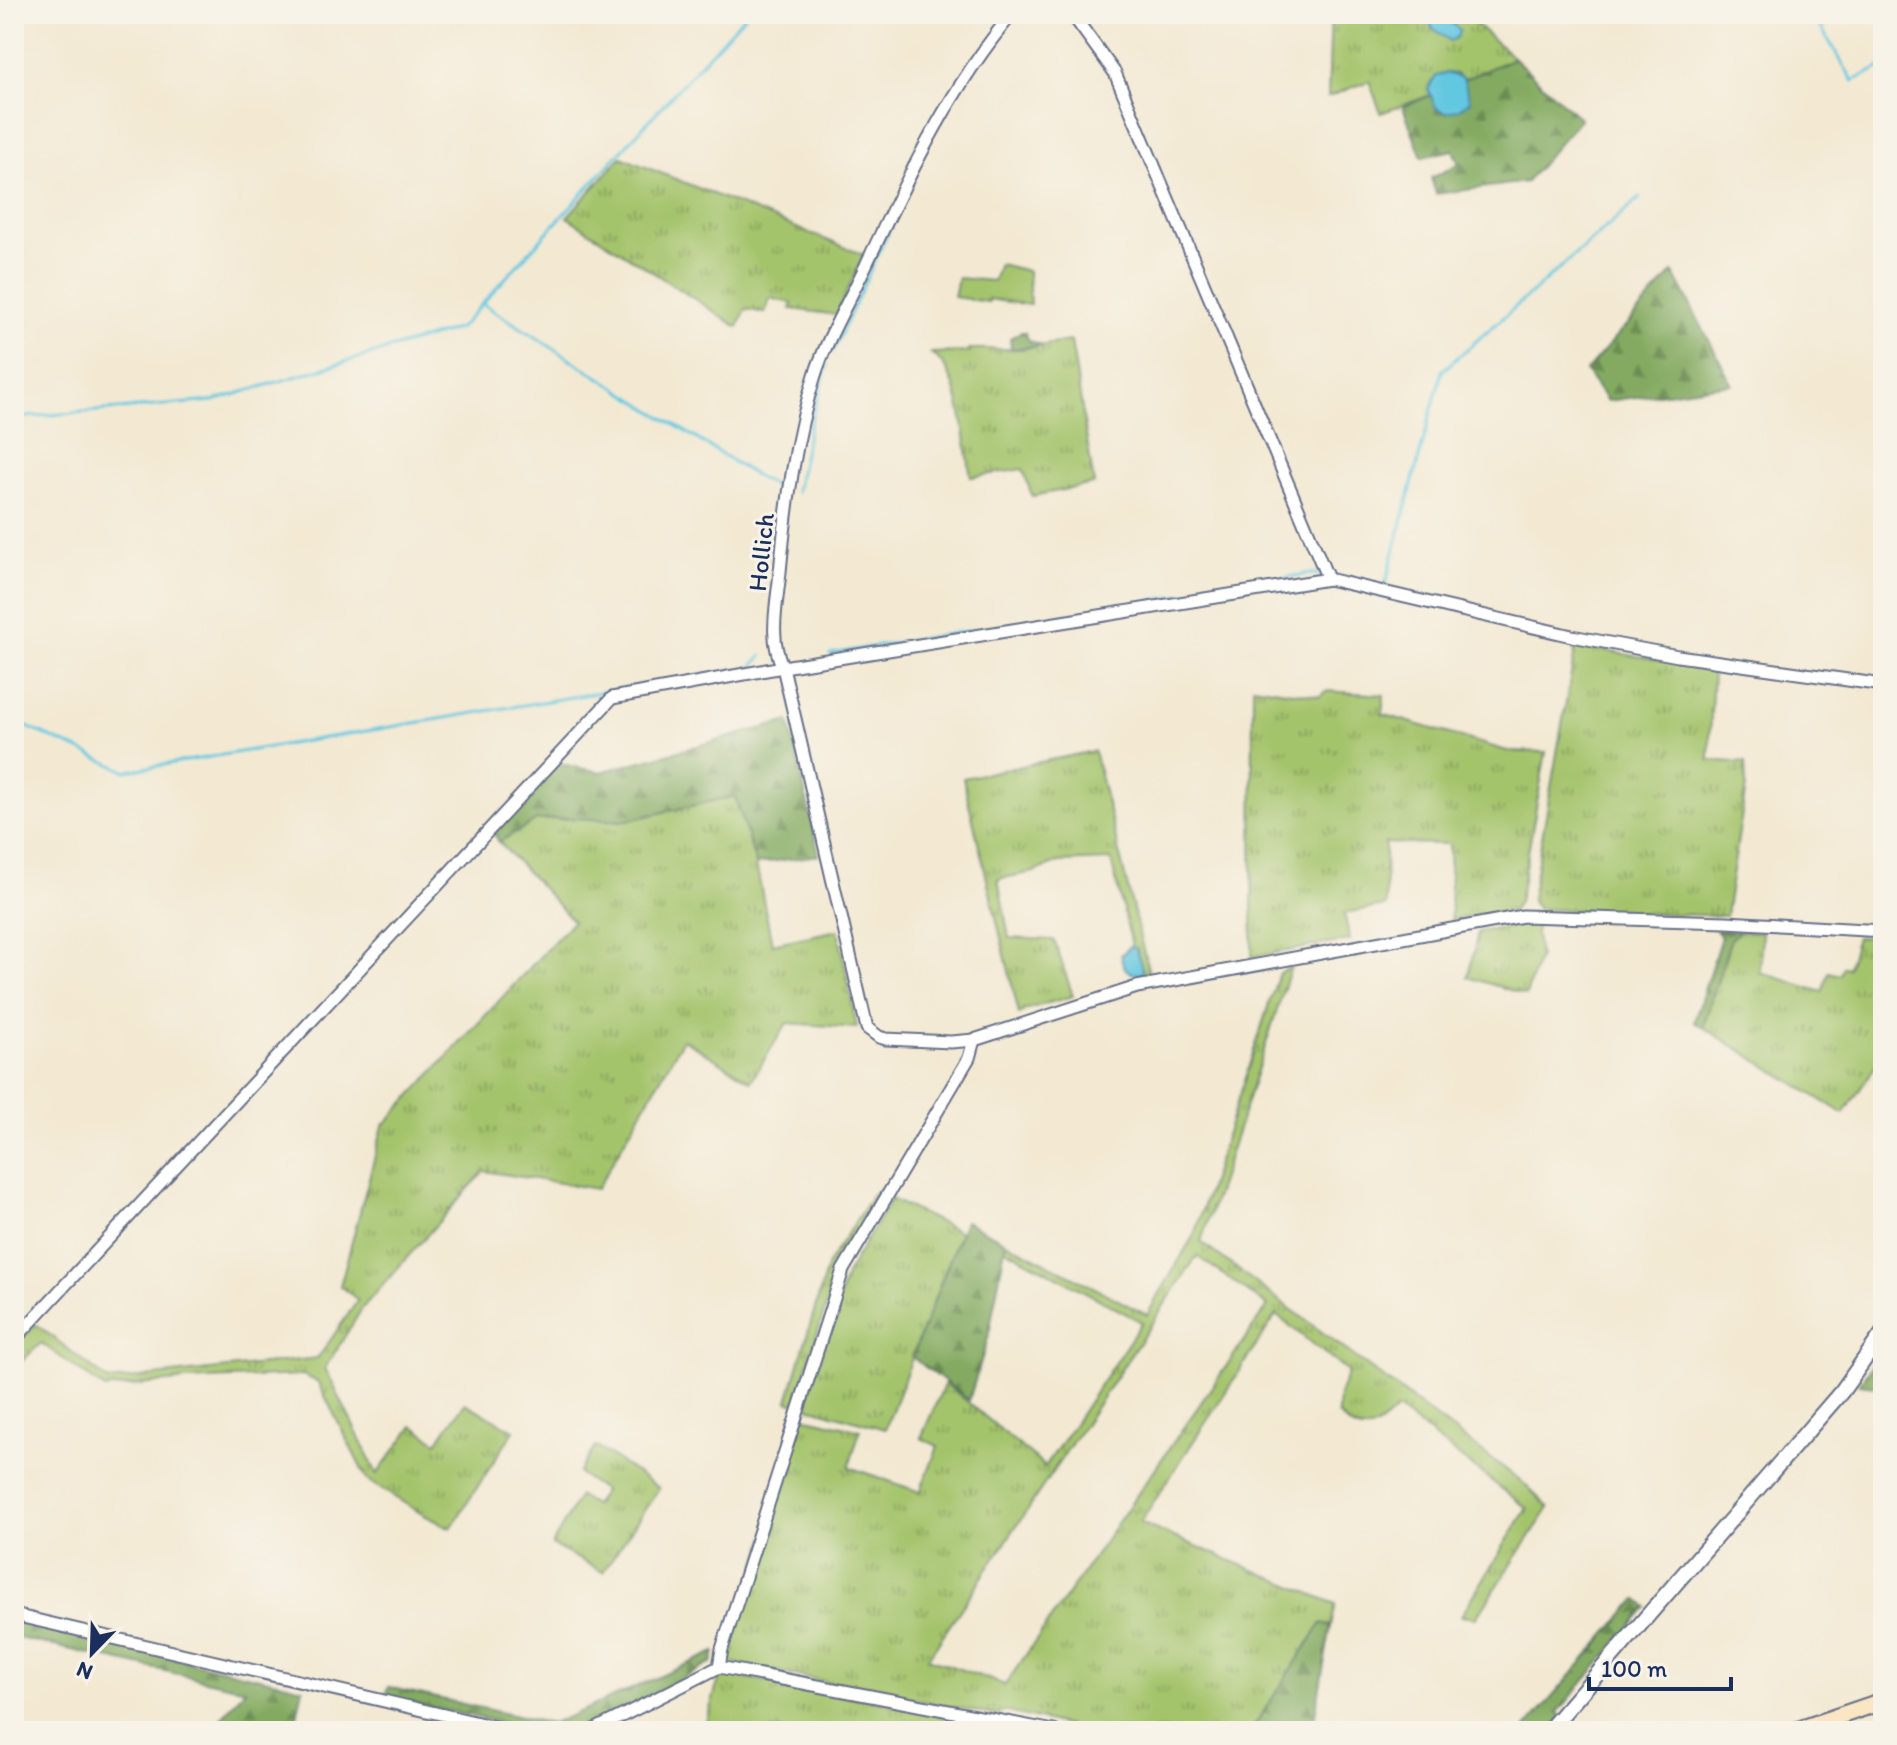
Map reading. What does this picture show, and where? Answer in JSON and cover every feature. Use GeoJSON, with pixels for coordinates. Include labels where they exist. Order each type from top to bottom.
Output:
{"type":"FeatureCollection","features":[{"type":"Feature","properties":{"kind":"main road"},"geometry":{"type":"LineString","coordinates":[[1795,1731],[1883,1701]]}},
{"type":"Feature","properties":{"kind":"street","name":"Hollich"},"geometry":{"type":"LineString","coordinates":[[1012,14],[948,103],[919,155],[815,374],[798,444],[783,538],[774,643],[783,667],[867,1028],[886,1039],[974,1040],[1137,987],[1523,916],[1726,922],[1883,931]]}},
{"type":"Feature","properties":{"kind":"street"},"geometry":{"type":"LineString","coordinates":[[1072,14],[1115,73],[1328,579]]}},
{"type":"Feature","properties":{"kind":"street"},"geometry":{"type":"LineString","coordinates":[[14,1340],[612,698],[783,667],[1328,579],[1572,636],[1663,653],[1883,685]]}},
{"type":"Feature","properties":{"kind":"street"},"geometry":{"type":"LineString","coordinates":[[719,1667],[722,1649],[843,1270],[969,1058],[974,1040]]}},
{"type":"Feature","properties":{"kind":"street"},"geometry":{"type":"LineString","coordinates":[[1548,1731],[1842,1391],[1883,1333]]}},
{"type":"Feature","properties":{"kind":"street"},"geometry":{"type":"LineString","coordinates":[[14,1615],[513,1731]]}},
{"type":"Feature","properties":{"kind":"street"},"geometry":{"type":"LineString","coordinates":[[592,1731],[719,1667],[1054,1731]]}},
{"type":"Feature","properties":{"kind":"green space"},"geometry":{"type":"Polygon","coordinates":[[[1331,14],[1465,14],[1514,58],[1463,80],[1456,74],[1446,73],[1428,89],[1431,95],[1381,113],[1369,81],[1328,97],[1331,14]]]}},
{"type":"Feature","properties":{"kind":"green space"},"geometry":{"type":"Polygon","coordinates":[[[1514,58],[1580,119],[1526,182],[1436,194],[1431,178],[1459,164],[1453,150],[1422,157],[1403,107],[1431,95],[1437,108],[1465,86],[1463,80],[1514,58]]]}},
{"type":"Feature","properties":{"kind":"green space"},"geometry":{"type":"Polygon","coordinates":[[[621,157],[864,255],[836,315],[791,309],[792,303],[770,298],[765,313],[746,309],[738,327],[567,217],[621,157]]]}},
{"type":"Feature","properties":{"kind":"green space"},"geometry":{"type":"Polygon","coordinates":[[[999,264],[1028,271],[1030,305],[954,297],[958,278],[993,281],[999,264]]]}},
{"type":"Feature","properties":{"kind":"green space"},"geometry":{"type":"Polygon","coordinates":[[[1673,272],[1732,384],[1607,401],[1586,371],[1673,272]]]}},
{"type":"Feature","properties":{"kind":"green space"},"geometry":{"type":"Polygon","coordinates":[[[1025,332],[1029,341],[1042,345],[1011,349],[1010,338],[1025,332]]]}},
{"type":"Feature","properties":{"kind":"green space"},"geometry":{"type":"Polygon","coordinates":[[[1071,341],[1094,484],[1032,496],[1023,469],[971,477],[955,391],[941,362],[930,353],[1021,349],[1071,341]]]}},
{"type":"Feature","properties":{"kind":"green space"},"geometry":{"type":"Polygon","coordinates":[[[1576,646],[1713,669],[1709,760],[1745,763],[1746,786],[1726,916],[1538,909],[1531,900],[1576,646]]]}},
{"type":"Feature","properties":{"kind":"green space"},"geometry":{"type":"Polygon","coordinates":[[[1253,686],[1320,696],[1326,691],[1384,695],[1382,714],[1507,751],[1546,752],[1519,902],[1513,910],[1451,920],[1449,844],[1385,843],[1386,906],[1344,913],[1350,940],[1252,957],[1253,686]]]}},
{"type":"Feature","properties":{"kind":"green space"},"geometry":{"type":"Polygon","coordinates":[[[789,721],[819,855],[756,864],[735,796],[624,821],[577,818],[537,820],[499,842],[494,833],[556,763],[601,772],[789,721]]]}},
{"type":"Feature","properties":{"kind":"green space"},"geometry":{"type":"Polygon","coordinates":[[[1094,751],[1150,977],[1140,978],[1111,860],[1059,862],[1034,872],[998,879],[1009,938],[1054,940],[1073,996],[1019,1014],[963,778],[1094,751]]]}},
{"type":"Feature","properties":{"kind":"green space"},"geometry":{"type":"Polygon","coordinates":[[[735,796],[756,864],[772,944],[838,930],[857,1028],[787,1023],[751,1081],[683,1039],[597,1189],[484,1171],[363,1307],[325,1368],[377,1474],[413,1426],[437,1442],[465,1403],[514,1430],[451,1528],[367,1480],[318,1382],[303,1375],[185,1380],[105,1389],[41,1343],[14,1369],[14,1347],[36,1324],[109,1381],[318,1358],[358,1300],[340,1286],[383,1126],[573,921],[499,842],[537,820],[577,818],[624,821],[735,796]]]}},
{"type":"Feature","properties":{"kind":"green space"},"geometry":{"type":"Polygon","coordinates":[[[1535,923],[1539,957],[1526,995],[1468,977],[1478,932],[1535,923]]]}},
{"type":"Feature","properties":{"kind":"green space"},"geometry":{"type":"Polygon","coordinates":[[[1716,930],[1740,931],[1731,938],[1703,1027],[1694,1022],[1721,937],[1716,930]]]}},
{"type":"Feature","properties":{"kind":"green space"},"geometry":{"type":"Polygon","coordinates":[[[1740,931],[1762,932],[1760,972],[1822,992],[1829,972],[1840,975],[1843,967],[1848,968],[1857,937],[1883,938],[1883,1054],[1844,1114],[1703,1027],[1731,938],[1740,931]]]}},
{"type":"Feature","properties":{"kind":"green space"},"geometry":{"type":"Polygon","coordinates":[[[1291,967],[1201,1242],[1520,1480],[1549,1508],[1476,1618],[1461,1616],[1527,1508],[1397,1409],[1368,1430],[1354,1428],[1346,1422],[1338,1414],[1339,1395],[1348,1372],[1276,1315],[1140,1523],[1336,1604],[1331,1626],[1322,1623],[1251,1731],[1090,1731],[1004,1711],[998,1716],[727,1662],[803,1417],[860,1430],[849,1467],[920,1492],[938,1446],[921,1438],[945,1383],[1045,1467],[1142,1322],[1005,1249],[1006,1242],[1147,1315],[1194,1235],[1279,973],[1291,967]],[[1197,1256],[928,1658],[1005,1685],[1268,1306],[1197,1256]]]}},
{"type":"Feature","properties":{"kind":"green space"},"geometry":{"type":"Polygon","coordinates":[[[892,1180],[838,1269],[795,1404],[788,1401],[828,1264],[873,1194],[892,1180]]]}},
{"type":"Feature","properties":{"kind":"green space"},"geometry":{"type":"Polygon","coordinates":[[[891,1199],[960,1232],[885,1429],[805,1406],[847,1273],[891,1199]]]}},
{"type":"Feature","properties":{"kind":"green space"},"geometry":{"type":"Polygon","coordinates":[[[965,1221],[1006,1242],[988,1338],[969,1400],[912,1357],[965,1221]]]}},
{"type":"Feature","properties":{"kind":"green space"},"geometry":{"type":"Polygon","coordinates":[[[1883,1349],[1883,1387],[1859,1384],[1883,1349]]]}},
{"type":"Feature","properties":{"kind":"green space"},"geometry":{"type":"Polygon","coordinates":[[[596,1446],[659,1488],[603,1572],[552,1545],[579,1496],[594,1505],[604,1491],[578,1473],[596,1446]]]}},
{"type":"Feature","properties":{"kind":"green space"},"geometry":{"type":"Polygon","coordinates":[[[1637,1599],[1647,1607],[1558,1712],[1577,1731],[1523,1731],[1637,1599]]]}},
{"type":"Feature","properties":{"kind":"green space"},"geometry":{"type":"Polygon","coordinates":[[[14,1621],[303,1688],[294,1731],[211,1731],[245,1689],[14,1637],[14,1621]]]}},
{"type":"Feature","properties":{"kind":"green space"},"geometry":{"type":"Polygon","coordinates":[[[1322,1623],[1331,1626],[1312,1731],[1251,1731],[1322,1623]]]}},
{"type":"Feature","properties":{"kind":"green space"},"geometry":{"type":"Polygon","coordinates":[[[715,1652],[712,1663],[582,1731],[537,1731],[385,1697],[388,1687],[552,1724],[715,1652]]]}},
{"type":"Feature","properties":{"kind":"green space"},"geometry":{"type":"Polygon","coordinates":[[[721,1673],[970,1718],[967,1731],[703,1731],[721,1673]]]}},
{"type":"Feature","properties":{"kind":"water"},"geometry":{"type":"Polygon","coordinates":[[[1433,14],[1442,14],[1460,30],[1457,37],[1450,41],[1431,27],[1433,14]]]}},
{"type":"Feature","properties":{"kind":"water"},"geometry":{"type":"Polygon","coordinates":[[[1446,73],[1463,78],[1470,101],[1446,113],[1436,108],[1428,89],[1436,76],[1446,73]]]}},
{"type":"Feature","properties":{"kind":"water"},"geometry":{"type":"Polygon","coordinates":[[[1131,946],[1136,949],[1143,971],[1141,974],[1129,972],[1123,963],[1121,955],[1131,946]]]}},
{"type":"Feature","properties":{"kind":"waterway"},"geometry":{"type":"LineString","coordinates":[[14,418],[213,401],[460,328],[746,14]]}},
{"type":"Feature","properties":{"kind":"waterway"},"geometry":{"type":"LineString","coordinates":[[1813,14],[1853,81],[1883,66]]}},
{"type":"Feature","properties":{"kind":"waterway"},"geometry":{"type":"LineString","coordinates":[[1332,575],[1385,586],[1442,371],[1640,198]]}},
{"type":"Feature","properties":{"kind":"waterway"},"geometry":{"type":"LineString","coordinates":[[833,351],[896,215]]}},
{"type":"Feature","properties":{"kind":"waterway"},"geometry":{"type":"LineString","coordinates":[[483,304],[759,478],[782,489]]}},
{"type":"Feature","properties":{"kind":"waterway"},"geometry":{"type":"LineString","coordinates":[[796,492],[809,428],[827,365]]}},
{"type":"Feature","properties":{"kind":"waterway"},"geometry":{"type":"LineString","coordinates":[[830,654],[1307,574],[1324,574]]}},
{"type":"Feature","properties":{"kind":"waterway"},"geometry":{"type":"LineString","coordinates":[[14,721],[126,771],[752,667],[762,656]]}}]}
